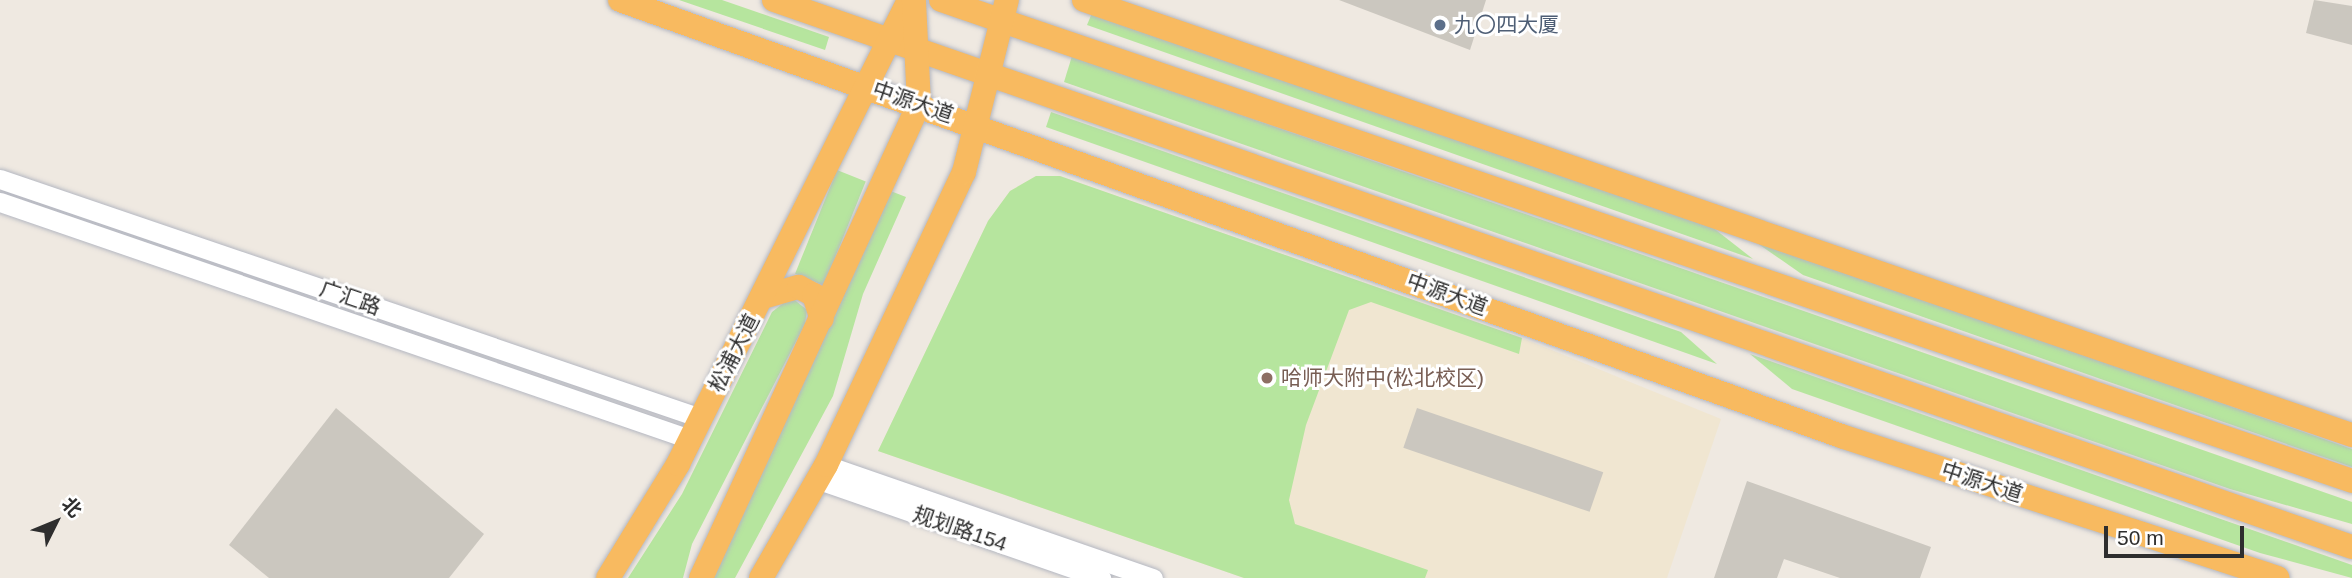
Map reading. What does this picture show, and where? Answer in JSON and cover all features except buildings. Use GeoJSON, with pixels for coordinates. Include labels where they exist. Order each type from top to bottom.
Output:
{"type":"FeatureCollection","features":[{"type":"Feature","properties":{"kind":"highway","name":"中源大道"},"geometry":{"type":"LineString","coordinates":[[620,0],[976,124],[1841,436],[2277,578]]}},
{"type":"Feature","properties":{"kind":"highway"},"geometry":{"type":"LineString","coordinates":[[774,0],[2352,547]]}},
{"type":"Feature","properties":{"kind":"highway","name":"松浦大道"},"geometry":{"type":"LineString","coordinates":[[608,578],[695,429],[912,0]]}},
{"type":"Feature","properties":{"kind":"highway"},"geometry":{"type":"LineString","coordinates":[[701,578],[919,104],[912,0]]}},
{"type":"Feature","properties":{"kind":"highway"},"geometry":{"type":"LineString","coordinates":[[941,0],[1005,11],[2352,481]]}},
{"type":"Feature","properties":{"kind":"highway"},"geometry":{"type":"LineString","coordinates":[[1084,0],[2352,435]]}},
{"type":"Feature","properties":{"kind":"highway"},"geometry":{"type":"LineString","coordinates":[[761,578],[823,472],[964,172],[1005,11]]}},
{"type":"Feature","properties":{"kind":"highway"},"geometry":{"type":"LineString","coordinates":[[763,297],[799,287],[814,295],[822,319]]}},
{"type":"Feature","properties":{"kind":"street","name":"广汇路"},"geometry":{"type":"LineString","coordinates":[[0,179],[695,429]]}},
{"type":"Feature","properties":{"kind":"street","name":"广汇路"},"geometry":{"type":"LineString","coordinates":[[0,202],[695,429]]}},
{"type":"Feature","properties":{"kind":"street","name":"规划路154"},"geometry":{"type":"LineString","coordinates":[[823,472],[1101,578]]}},
{"type":"Feature","properties":{"kind":"street"},"geometry":{"type":"LineString","coordinates":[[823,472],[1153,578]]}},
{"type":"Feature","properties":{"kind":"shaded area","name":"哈师大附中(松北校区)"},"geometry":{"type":"Polygon","coordinates":[[[1036,176],[1060,176],[1522,338],[1721,419],[1667,578],[1244,578],[878,451],[988,221],[1010,191],[1036,176]]]}},
{"type":"Feature","properties":{"kind":"green space"},"geometry":{"type":"Polygon","coordinates":[[[679,0],[722,0],[829,37],[825,50],[679,0]]]}},
{"type":"Feature","properties":{"kind":"green space"},"geometry":{"type":"Polygon","coordinates":[[[1092,13],[1707,223],[1753,259],[1087,25],[1092,13]]]}},
{"type":"Feature","properties":{"kind":"green space"},"geometry":{"type":"Polygon","coordinates":[[[1072,56],[2352,502],[2352,524],[2230,489],[1064,82],[1072,56]]]}},
{"type":"Feature","properties":{"kind":"green space"},"geometry":{"type":"Polygon","coordinates":[[[1051,112],[1681,332],[1717,364],[1046,127],[1051,112]]]}},
{"type":"Feature","properties":{"kind":"green space"},"geometry":{"type":"Polygon","coordinates":[[[837,170],[866,182],[824,285],[795,274],[837,170]]]}},
{"type":"Feature","properties":{"kind":"green space","name":"哈师大附中(松北校区)"},"geometry":{"type":"Polygon","coordinates":[[[1036,176],[1060,176],[1522,338],[1519,354],[1371,302],[1349,310],[1306,425],[1289,500],[1295,524],[1428,570],[1425,578],[1244,578],[878,451],[988,221],[1010,191],[1036,176]]]}},
{"type":"Feature","properties":{"kind":"green space"},"geometry":{"type":"Polygon","coordinates":[[[888,190],[906,197],[863,294],[833,396],[735,578],[703,578],[888,190]]]}},
{"type":"Feature","properties":{"kind":"green space"},"geometry":{"type":"Polygon","coordinates":[[[1747,236],[2352,449],[2352,467],[1803,275],[1747,236]]]}},
{"type":"Feature","properties":{"kind":"green space"},"geometry":{"type":"Polygon","coordinates":[[[791,297],[807,310],[805,324],[692,544],[683,578],[628,578],[682,494],[772,312],[791,297]]]}},
{"type":"Feature","properties":{"kind":"green space"},"geometry":{"type":"Polygon","coordinates":[[[1750,354],[2352,565],[2352,578],[2260,553],[1792,389],[1750,354]]]}},
{"type":"Feature","properties":{"kind":"place","name":"九〇四大厦"},"geometry":{"type":"Point","coordinates":[1440,25]}},
{"type":"Feature","properties":{"kind":"place","name":"哈师大附中(松北校区)"},"geometry":{"type":"Point","coordinates":[1267,378]}}]}
